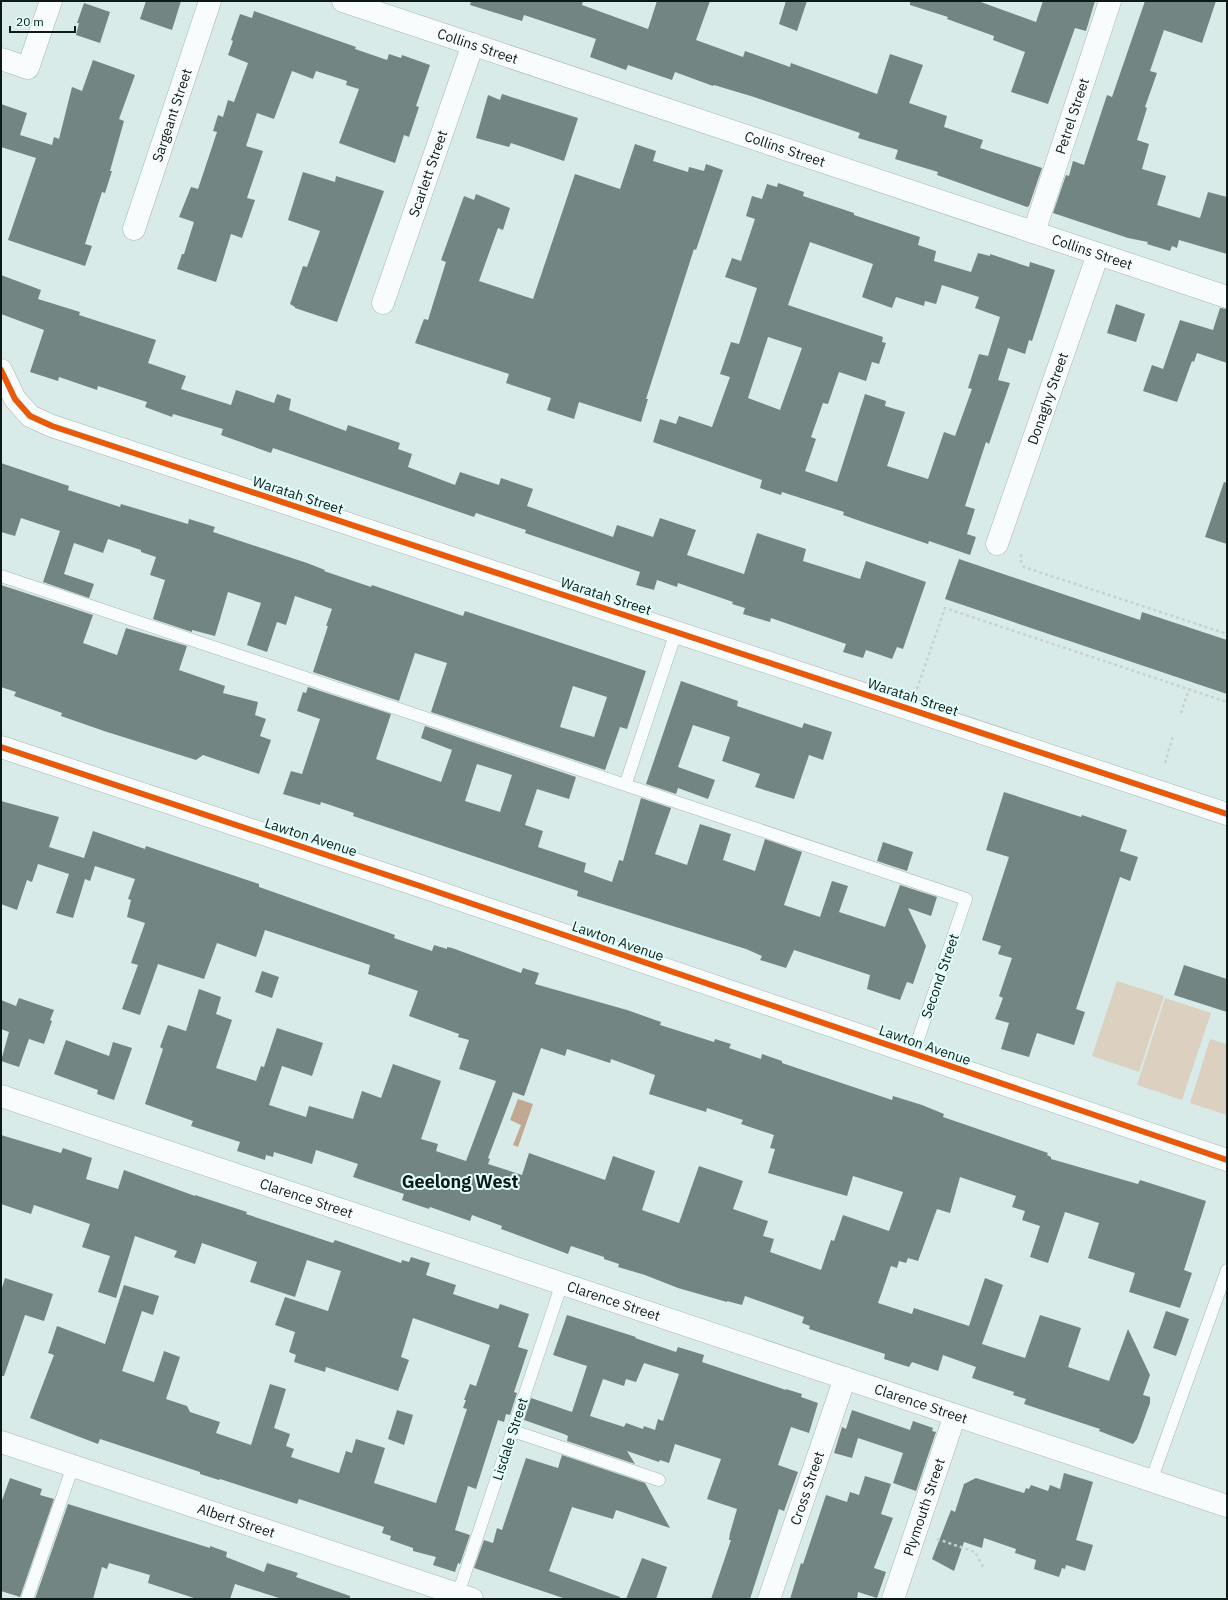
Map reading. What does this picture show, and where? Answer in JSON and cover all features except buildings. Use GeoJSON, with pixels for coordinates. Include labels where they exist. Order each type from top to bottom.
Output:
{"type":"FeatureCollection","features":[{"type":"Feature","properties":{"kind":"street"},"geometry":{"type":"LineString","coordinates":[[1,59],[28,68],[51,1]]}},
{"type":"Feature","properties":{"kind":"street","name":"Sargeant Street"},"geometry":{"type":"LineString","coordinates":[[134,228],[210,1]]}},
{"type":"Feature","properties":{"kind":"street","name":"Collins Street"},"geometry":{"type":"LineString","coordinates":[[343,1],[1227,297]]}},
{"type":"Feature","properties":{"kind":"street","name":"Petrel Street"},"geometry":{"type":"LineString","coordinates":[[1034,232],[1110,1]]}},
{"type":"Feature","properties":{"kind":"street","name":"Scarlett Street"},"geometry":{"type":"LineString","coordinates":[[383,303],[473,44]]}},
{"type":"Feature","properties":{"kind":"street","name":"Donaghy Street"},"geometry":{"type":"LineString","coordinates":[[997,544],[1098,254]]}},
{"type":"Feature","properties":{"kind":"street","name":"Waratah Street"},"geometry":{"type":"LineString","coordinates":[[1,370],[6,396],[15,399],[30,416],[52,426],[1227,814]]}},
{"type":"Feature","properties":{"kind":"street","name":"Lawton Avenue"},"geometry":{"type":"LineString","coordinates":[[1,747],[1227,1160]]}},
{"type":"Feature","properties":{"kind":"street","name":"Clarence Street"},"geometry":{"type":"LineString","coordinates":[[1,1096],[1227,1506]]}},
{"type":"Feature","properties":{"kind":"street","name":"Cross Street"},"geometry":{"type":"LineString","coordinates":[[769,1599],[845,1378]]}},
{"type":"Feature","properties":{"kind":"street","name":"Plymouth Street"},"geometry":{"type":"LineString","coordinates":[[893,1599],[955,1415]]}},
{"type":"Feature","properties":{"kind":"street","name":"Albert Street"},"geometry":{"type":"LineString","coordinates":[[1,1442],[465,1597]]}},
{"type":"Feature","properties":{"kind":"lane"},"geometry":{"type":"LineString","coordinates":[[1,576],[626,783],[676,632]]}},
{"type":"Feature","properties":{"kind":"lane","name":"Second Street"},"geometry":{"type":"LineString","coordinates":[[626,783],[966,899],[914,1054]]}},
{"type":"Feature","properties":{"kind":"lane"},"geometry":{"type":"LineString","coordinates":[[1151,1481],[1227,1270]]}},
{"type":"Feature","properties":{"kind":"lane","name":"Lisdale Street"},"geometry":{"type":"LineString","coordinates":[[465,1597],[513,1431],[562,1283]]}},
{"type":"Feature","properties":{"kind":"lane"},"geometry":{"type":"LineString","coordinates":[[513,1431],[659,1480]]}},
{"type":"Feature","properties":{"kind":"lane"},"geometry":{"type":"LineString","coordinates":[[27,1599],[73,1466]]}},
{"type":"Feature","properties":{"kind":"path"},"geometry":{"type":"LineString","coordinates":[[1021,554],[1021,562],[1024,567],[1227,634]]}},
{"type":"Feature","properties":{"kind":"path"},"geometry":{"type":"LineString","coordinates":[[910,709],[945,608],[1227,702]]}},
{"type":"Feature","properties":{"kind":"path"},"geometry":{"type":"LineString","coordinates":[[1181,712],[1189,690]]}},
{"type":"Feature","properties":{"kind":"path"},"geometry":{"type":"LineString","coordinates":[[1165,763],[1173,736]]}},
{"type":"Feature","properties":{"kind":"path"},"geometry":{"type":"LineString","coordinates":[[916,1531],[975,1552],[983,1567]]}},
{"type":"Feature","properties":{"kind":"shaded area"},"geometry":{"type":"Polygon","coordinates":[[[1117,981],[1164,996],[1139,1072],[1092,1056],[1117,981]]]}},
{"type":"Feature","properties":{"kind":"shaded area"},"geometry":{"type":"Polygon","coordinates":[[[1165,998],[1211,1013],[1182,1100],[1137,1085],[1165,998]]]}},
{"type":"Feature","properties":{"kind":"shaded area"},"geometry":{"type":"Polygon","coordinates":[[[1210,1039],[1227,1044],[1227,1115],[1190,1103],[1210,1039]]]}},
{"type":"Feature","properties":{"kind":"shaded area"},"geometry":{"type":"Polygon","coordinates":[[[518,1099],[533,1104],[518,1147],[513,1145],[521,1125],[510,1120],[518,1099]]]}},
{"type":"Feature","properties":{"kind":"cycle path"},"geometry":{"type":"LineString","coordinates":[[1,370],[15,399],[30,416],[52,426],[1227,814]]}},
{"type":"Feature","properties":{"kind":"cycle path"},"geometry":{"type":"LineString","coordinates":[[1,747],[420,886],[1227,1160]]}},
{"type":"Feature","properties":{"kind":"district","name":"Geelong West"},"geometry":{"type":"Point","coordinates":[460,1182]}}]}
